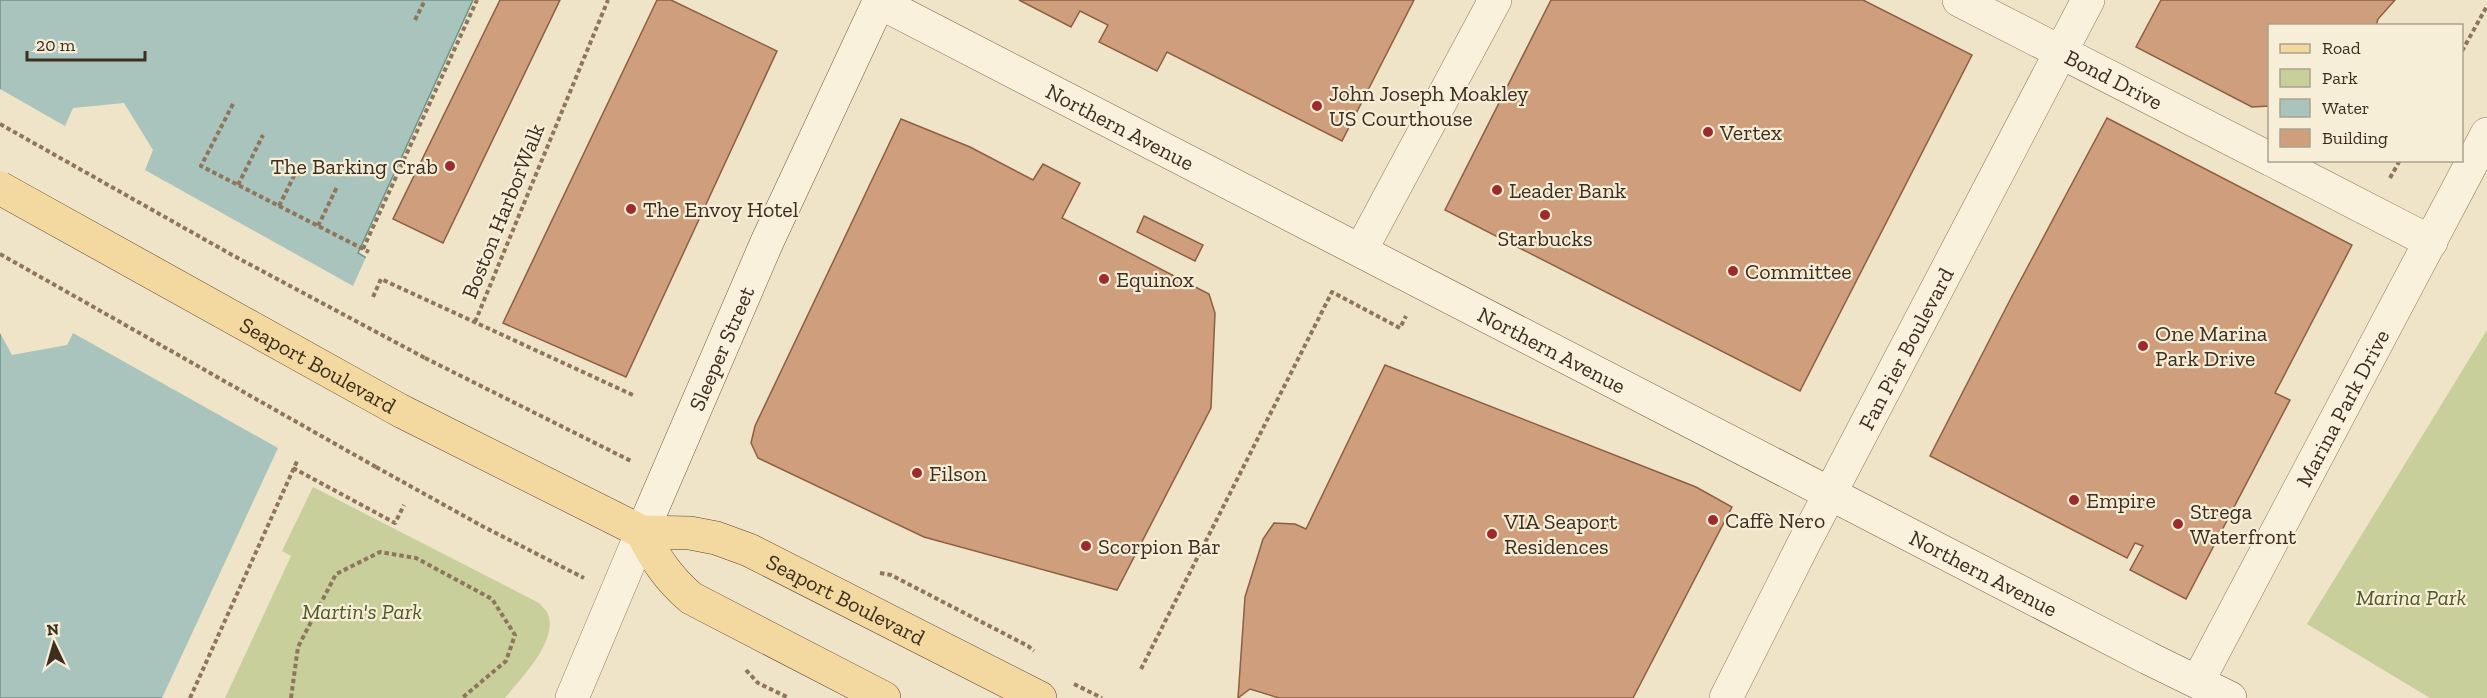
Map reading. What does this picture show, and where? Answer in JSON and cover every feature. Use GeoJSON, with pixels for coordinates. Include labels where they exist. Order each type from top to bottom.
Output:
{"type":"FeatureCollection","features":[{"type":"Feature","properties":{"kind":"main road","name":"Seaport Boulevard"},"geometry":{"type":"LineString","coordinates":[[0,188],[401,411],[642,532],[690,533],[716,538],[749,550],[1040,698]]}},
{"type":"Feature","properties":{"kind":"main road"},"geometry":{"type":"LineString","coordinates":[[642,532],[655,558],[671,580],[691,598],[885,698]]}},
{"type":"Feature","properties":{"kind":"street"},"geometry":{"type":"LineString","coordinates":[[1361,250],[1494,0]]}},
{"type":"Feature","properties":{"kind":"street","name":"Bond Drive"},"geometry":{"type":"LineString","coordinates":[[1959,0],[2268,158]]}},
{"type":"Feature","properties":{"kind":"street","name":"Fan Pier Boulevard"},"geometry":{"type":"LineString","coordinates":[[1726,698],[2088,0]]}},
{"type":"Feature","properties":{"kind":"street","name":"Northern Avenue"},"geometry":{"type":"LineString","coordinates":[[876,1],[2148,658],[2230,698]]}},
{"type":"Feature","properties":{"kind":"street","name":"Sleeper Street"},"geometry":{"type":"LineString","coordinates":[[572,698],[767,242],[876,1]]}},
{"type":"Feature","properties":{"kind":"street","name":"Marina Park Drive"},"geometry":{"type":"LineString","coordinates":[[2198,681],[2487,134]]}},
{"type":"Feature","properties":{"kind":"street","name":"Bond Drive"},"geometry":{"type":"LineString","coordinates":[[2275,162],[2431,242]]}},
{"type":"Feature","properties":{"kind":"path"},"geometry":{"type":"LineString","coordinates":[[416,20],[425,0]]}},
{"type":"Feature","properties":{"kind":"path"},"geometry":{"type":"LineString","coordinates":[[363,249],[477,0]]}},
{"type":"Feature","properties":{"kind":"path","name":"Boston HarborWalk"},"geometry":{"type":"LineString","coordinates":[[373,297],[381,279],[475,322],[608,0]]}},
{"type":"Feature","properties":{"kind":"path"},"geometry":{"type":"LineString","coordinates":[[2463,49],[2487,6]]}},
{"type":"Feature","properties":{"kind":"path"},"geometry":{"type":"LineString","coordinates":[[233,104],[201,166],[369,252]]}},
{"type":"Feature","properties":{"kind":"path"},"geometry":{"type":"LineString","coordinates":[[0,124],[234,256],[425,358],[608,449]]}},
{"type":"Feature","properties":{"kind":"path"},"geometry":{"type":"LineString","coordinates":[[238,186],[263,135]]}},
{"type":"Feature","properties":{"kind":"path"},"geometry":{"type":"LineString","coordinates":[[2386,186],[2399,162]]}},
{"type":"Feature","properties":{"kind":"path"},"geometry":{"type":"LineString","coordinates":[[279,206],[298,168]]}},
{"type":"Feature","properties":{"kind":"path"},"geometry":{"type":"LineString","coordinates":[[318,226],[337,187]]}},
{"type":"Feature","properties":{"kind":"path"},"geometry":{"type":"LineString","coordinates":[[0,254],[376,467]]}},
{"type":"Feature","properties":{"kind":"path"},"geometry":{"type":"LineString","coordinates":[[1141,669],[1332,292],[1400,328],[1424,283]]}},
{"type":"Feature","properties":{"kind":"path"},"geometry":{"type":"LineString","coordinates":[[475,322],[635,396]]}},
{"type":"Feature","properties":{"kind":"path"},"geometry":{"type":"LineString","coordinates":[[190,698],[298,459]]}},
{"type":"Feature","properties":{"kind":"path"},"geometry":{"type":"LineString","coordinates":[[293,468],[395,523],[404,505]]}},
{"type":"Feature","properties":{"kind":"path"},"geometry":{"type":"LineString","coordinates":[[291,698],[298,647],[336,574],[380,552],[416,558],[492,599],[515,635],[506,661],[462,698]]}},
{"type":"Feature","properties":{"kind":"green space","name":"Marina Park"},"geometry":{"type":"Polygon","coordinates":[[[2487,330],[2487,698],[2430,698],[2307,624],[2487,330]]]}},
{"type":"Feature","properties":{"kind":"green space","name":"Martin's Park"},"geometry":{"type":"Polygon","coordinates":[[[313,487],[543,607],[548,614],[550,625],[543,648],[505,698],[225,698],[291,556],[282,551],[313,487]]]}},
{"type":"Feature","properties":{"kind":"water"},"geometry":{"type":"Polygon","coordinates":[[[0,0],[473,0],[358,253],[372,261],[169,698],[0,698],[0,0]]]}},
{"type":"Feature","properties":{"kind":"pier"},"geometry":{"type":"Polygon","coordinates":[[[0,89],[65,126],[73,108],[124,103],[153,150],[145,170],[353,286],[367,255],[375,260],[172,698],[162,698],[278,448],[73,333],[67,345],[12,355],[0,333],[0,89]]]}},
{"type":"Feature","properties":{"kind":"building"},"geometry":{"type":"Polygon","coordinates":[[[500,0],[560,0],[443,243],[393,219],[500,0]]]}},
{"type":"Feature","properties":{"kind":"building","name":"The Envoy Hotel"},"geometry":{"type":"Polygon","coordinates":[[[657,0],[671,0],[777,51],[626,377],[503,323],[657,0]]]}},
{"type":"Feature","properties":{"kind":"building","name":"John Joseph Moakley US Courthouse"},"geometry":{"type":"Polygon","coordinates":[[[1019,0],[1414,0],[1342,141],[1167,52],[1157,71],[1099,42],[1108,25],[1080,11],[1071,27],[1019,0]]]}},
{"type":"Feature","properties":{"kind":"building","name":"Vertex"},"geometry":{"type":"Polygon","coordinates":[[[1551,0],[1863,0],[1972,55],[1800,391],[1445,210],[1551,0]]]}},
{"type":"Feature","properties":{"kind":"building"},"geometry":{"type":"Polygon","coordinates":[[[2161,0],[2395,0],[2378,19],[2377,24],[2268,24],[2268,106],[2252,107],[2136,47],[2161,0]]]}},
{"type":"Feature","properties":{"kind":"building","name":"One Marina Park Drive"},"geometry":{"type":"Polygon","coordinates":[[[2107,118],[2352,245],[2275,393],[2290,400],[2186,599],[2130,570],[2143,546],[2135,543],[2127,558],[1930,456],[2107,118]]]}},
{"type":"Feature","properties":{"kind":"building"},"geometry":{"type":"Polygon","coordinates":[[[901,119],[970,147],[1033,180],[1043,164],[1080,183],[1062,218],[1209,294],[1215,313],[1211,408],[1117,590],[924,537],[758,458],[751,443],[755,426],[901,119]]]}},
{"type":"Feature","properties":{"kind":"building"},"geometry":{"type":"Polygon","coordinates":[[[1144,216],[1203,245],[1195,261],[1137,232],[1144,216]]]}},
{"type":"Feature","properties":{"kind":"building","name":"VIA Seaport Residences"},"geometry":{"type":"Polygon","coordinates":[[[1385,365],[1696,487],[1732,507],[1633,698],[1279,698],[1250,689],[1238,698],[1245,597],[1263,539],[1274,523],[1295,524],[1306,529],[1385,365]]]}},
{"type":"Feature","properties":{"kind":"place","name":"John Joseph Moakley US Courthouse"},"geometry":{"type":"Point","coordinates":[1317,106]}},
{"type":"Feature","properties":{"kind":"place","name":"Vertex"},"geometry":{"type":"Point","coordinates":[1708,132]}},
{"type":"Feature","properties":{"kind":"place","name":"The Barking Crab"},"geometry":{"type":"Point","coordinates":[450,166]}},
{"type":"Feature","properties":{"kind":"place","name":"Leader Bank"},"geometry":{"type":"Point","coordinates":[1497,190]}},
{"type":"Feature","properties":{"kind":"place","name":"The Envoy Hotel"},"geometry":{"type":"Point","coordinates":[631,209]}},
{"type":"Feature","properties":{"kind":"place","name":"Starbucks"},"geometry":{"type":"Point","coordinates":[1545,215]}},
{"type":"Feature","properties":{"kind":"place","name":"Committee"},"geometry":{"type":"Point","coordinates":[1733,271]}},
{"type":"Feature","properties":{"kind":"place","name":"Equinox"},"geometry":{"type":"Point","coordinates":[1104,279]}},
{"type":"Feature","properties":{"kind":"place","name":"One Marina Park Drive"},"geometry":{"type":"Point","coordinates":[2143,346]}},
{"type":"Feature","properties":{"kind":"place","name":"Filson"},"geometry":{"type":"Point","coordinates":[917,473]}},
{"type":"Feature","properties":{"kind":"place","name":"Empire"},"geometry":{"type":"Point","coordinates":[2074,500]}},
{"type":"Feature","properties":{"kind":"place","name":"Caffè Nero"},"geometry":{"type":"Point","coordinates":[1713,520]}},
{"type":"Feature","properties":{"kind":"place","name":"Strega Waterfront"},"geometry":{"type":"Point","coordinates":[2178,524]}},
{"type":"Feature","properties":{"kind":"place","name":"VIA Seaport Residences"},"geometry":{"type":"Point","coordinates":[1492,534]}},
{"type":"Feature","properties":{"kind":"place","name":"Scorpion Bar"},"geometry":{"type":"Point","coordinates":[1086,546]}}]}
